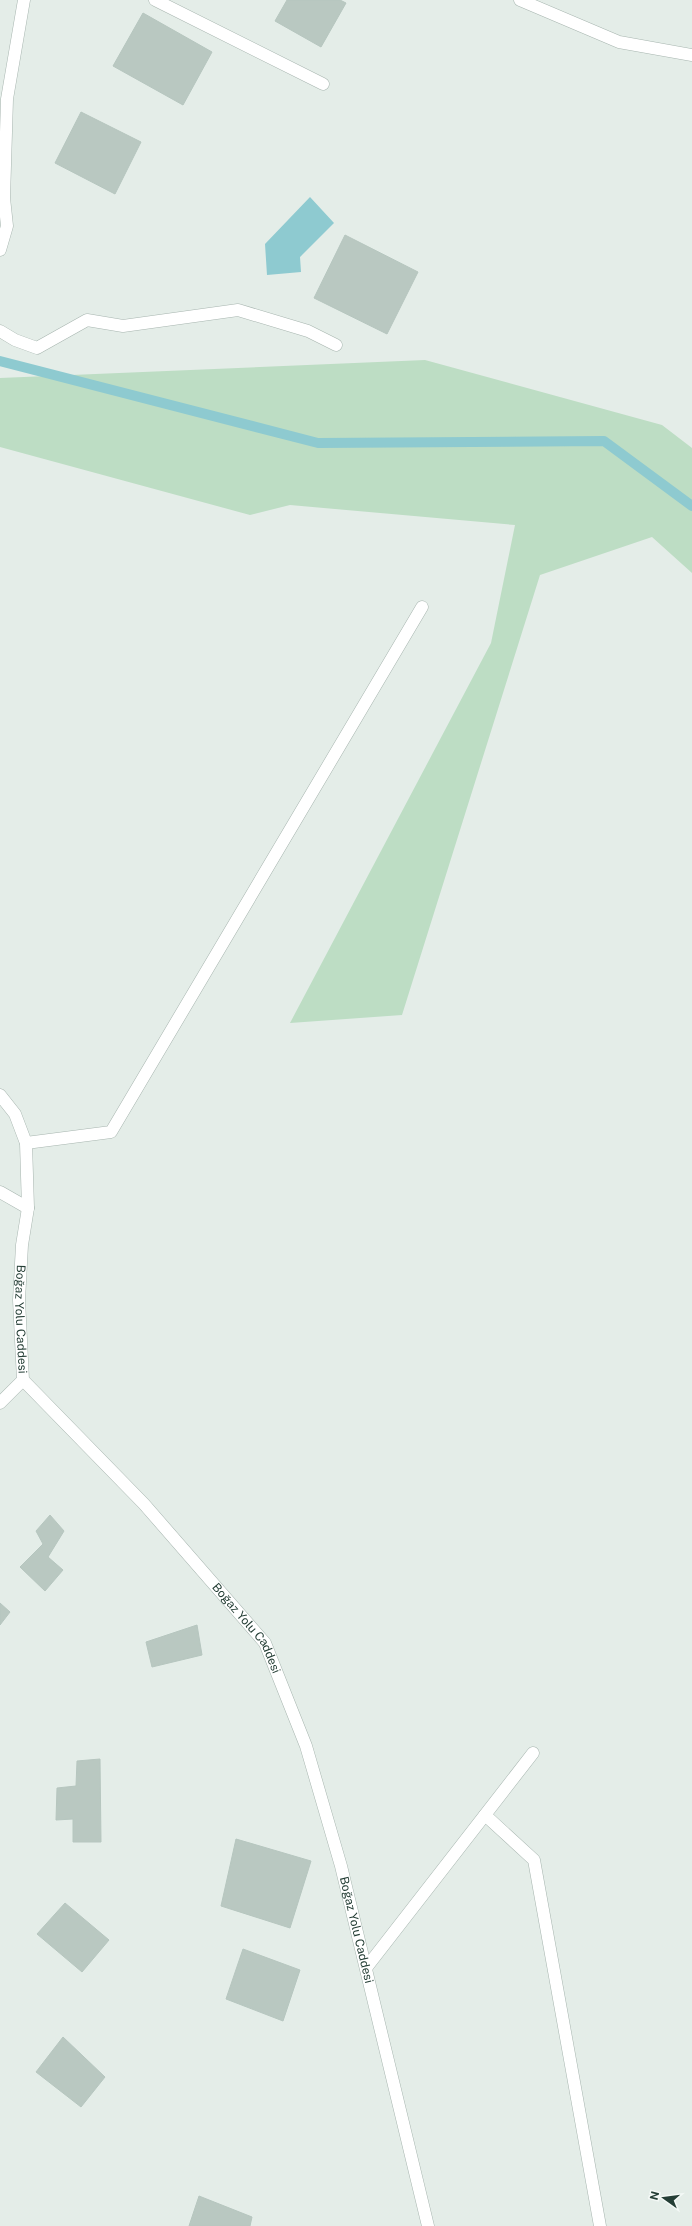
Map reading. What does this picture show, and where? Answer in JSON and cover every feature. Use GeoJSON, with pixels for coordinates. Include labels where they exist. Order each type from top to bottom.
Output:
{"type":"FeatureCollection","features":[{"type":"Feature","properties":{"kind":"street"},"geometry":{"type":"LineString","coordinates":[[0,250],[7,226],[4,198],[7,99],[24,0]]}},
{"type":"Feature","properties":{"kind":"street"},"geometry":{"type":"LineString","coordinates":[[155,0],[323,84]]}},
{"type":"Feature","properties":{"kind":"street"},"geometry":{"type":"LineString","coordinates":[[520,0],[619,42],[692,55]]}},
{"type":"Feature","properties":{"kind":"street"},"geometry":{"type":"LineString","coordinates":[[0,331],[15,340],[37,348],[87,320],[123,326],[238,310],[308,331],[336,345]]}},
{"type":"Feature","properties":{"kind":"street"},"geometry":{"type":"LineString","coordinates":[[26,1143],[111,1132],[422,607]]}},
{"type":"Feature","properties":{"kind":"street","name":"Boğaz Yolu Caddesi"},"geometry":{"type":"LineString","coordinates":[[0,1095],[15,1114],[26,1143],[28,1208],[22,1245],[19,1300],[23,1380],[144,1504],[265,1643],[306,1746],[341,1866],[428,2226]]}},
{"type":"Feature","properties":{"kind":"street"},"geometry":{"type":"LineString","coordinates":[[0,1192],[28,1208]]}},
{"type":"Feature","properties":{"kind":"street"},"geometry":{"type":"LineString","coordinates":[[0,1403],[23,1380]]}},
{"type":"Feature","properties":{"kind":"street"},"geometry":{"type":"LineString","coordinates":[[366,1968],[533,1753]]}},
{"type":"Feature","properties":{"kind":"street"},"geometry":{"type":"LineString","coordinates":[[485,1815],[534,1860],[600,2226]]}},
{"type":"Feature","properties":{"kind":"green space"},"geometry":{"type":"Polygon","coordinates":[[[425,360],[662,425],[692,448],[692,573],[652,537],[540,575],[402,1015],[290,1023],[491,643],[515,525],[290,505],[250,515],[0,447],[0,378],[425,360]]]}},
{"type":"Feature","properties":{"kind":"water"},"geometry":{"type":"Polygon","coordinates":[[[310,197],[334,223],[300,257],[301,272],[267,275],[265,244],[310,197]]]}},
{"type":"Feature","properties":{"kind":"building"},"geometry":{"type":"Polygon","coordinates":[[[287,0],[340,0],[346,3],[321,47],[275,21],[287,0]]]}},
{"type":"Feature","properties":{"kind":"building"},"geometry":{"type":"Polygon","coordinates":[[[143,13],[212,52],[183,105],[113,66],[143,13]]]}},
{"type":"Feature","properties":{"kind":"building"},"geometry":{"type":"Polygon","coordinates":[[[81,112],[141,142],[115,194],[55,163],[81,112]]]}},
{"type":"Feature","properties":{"kind":"building"},"geometry":{"type":"Polygon","coordinates":[[[345,235],[418,272],[387,334],[314,298],[345,235]]]}},
{"type":"Feature","properties":{"kind":"building"},"geometry":{"type":"Polygon","coordinates":[[[50,1515],[64,1531],[48,1557],[63,1570],[45,1591],[20,1567],[43,1544],[36,1531],[50,1515]]]}},
{"type":"Feature","properties":{"kind":"building"},"geometry":{"type":"Polygon","coordinates":[[[0,1603],[10,1612],[0,1625],[0,1603]]]}},
{"type":"Feature","properties":{"kind":"building"},"geometry":{"type":"Polygon","coordinates":[[[197,1625],[202,1655],[152,1667],[146,1642],[197,1625]]]}},
{"type":"Feature","properties":{"kind":"building"},"geometry":{"type":"Polygon","coordinates":[[[100,1759],[101,1842],[73,1842],[73,1819],[56,1820],[57,1788],[76,1786],[77,1761],[100,1759]]]}},
{"type":"Feature","properties":{"kind":"building"},"geometry":{"type":"Polygon","coordinates":[[[236,1839],[311,1861],[290,1928],[221,1906],[236,1839]]]}},
{"type":"Feature","properties":{"kind":"building"},"geometry":{"type":"Polygon","coordinates":[[[65,1903],[109,1940],[82,1972],[37,1934],[65,1903]]]}},
{"type":"Feature","properties":{"kind":"building"},"geometry":{"type":"Polygon","coordinates":[[[243,1949],[300,1970],[283,2021],[226,1999],[243,1949]]]}},
{"type":"Feature","properties":{"kind":"building"},"geometry":{"type":"Polygon","coordinates":[[[63,2037],[105,2077],[81,2107],[36,2072],[63,2037]]]}},
{"type":"Feature","properties":{"kind":"building"},"geometry":{"type":"Polygon","coordinates":[[[199,2196],[252,2217],[250,2226],[189,2226],[199,2196]]]}},
{"type":"Feature","properties":{"kind":"waterway"},"geometry":{"type":"LineString","coordinates":[[0,361],[318,443],[604,441],[692,506]]}}]}
